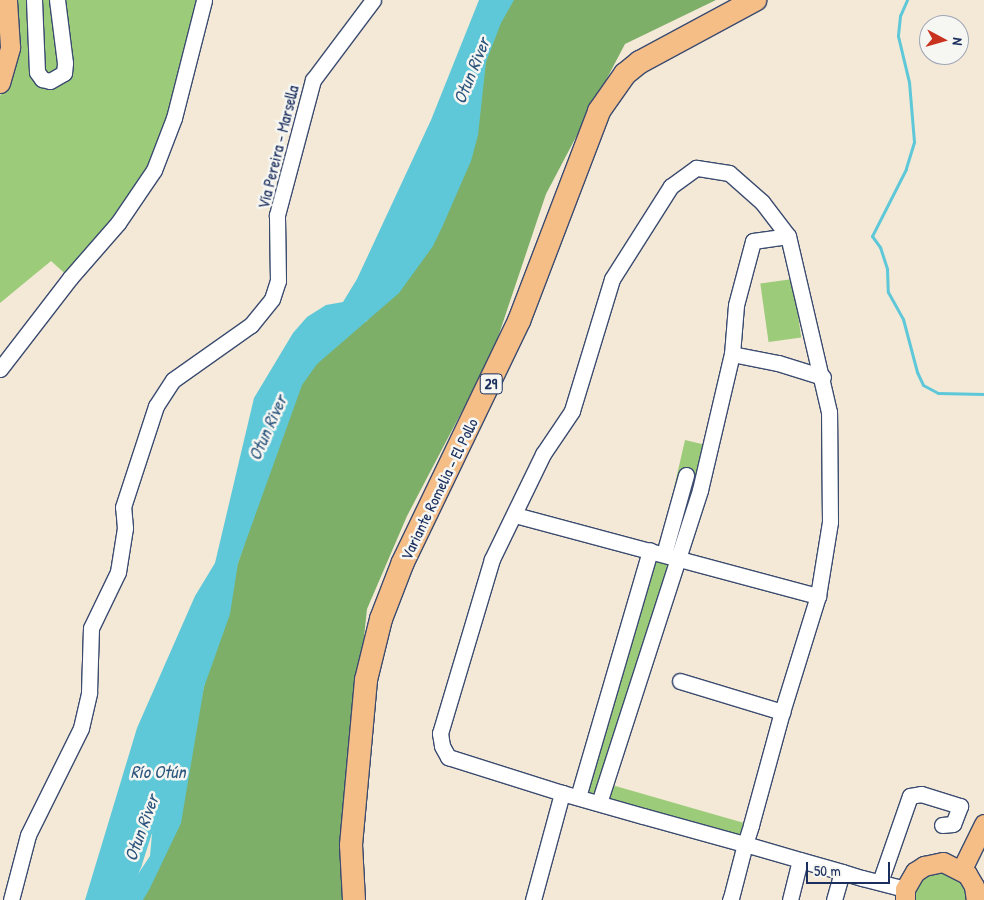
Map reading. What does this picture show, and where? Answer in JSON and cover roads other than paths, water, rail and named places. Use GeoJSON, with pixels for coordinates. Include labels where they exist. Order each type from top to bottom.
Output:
{"type":"FeatureCollection","features":[{"type":"Feature","properties":{"kind":"highway","name":"Variante Romelia - El Pollo"},"geometry":{"type":"LineString","coordinates":[[354,900],[351,846],[366,680],[381,620],[403,562],[516,329],[599,111],[625,74],[640,62],[755,0]]}},
{"type":"Feature","properties":{"kind":"main road"},"geometry":{"type":"LineString","coordinates":[[0,83],[10,47],[7,0]]}},
{"type":"Feature","properties":{"kind":"main road"},"geometry":{"type":"LineString","coordinates":[[962,869],[979,846],[984,824]]}},
{"type":"Feature","properties":{"kind":"main road"},"geometry":{"type":"LineString","coordinates":[[905,895],[915,872],[924,866],[943,862],[962,869],[971,880],[976,900]]}},
{"type":"Feature","properties":{"kind":"street"},"geometry":{"type":"LineString","coordinates":[[34,0],[37,72],[42,79],[50,81],[64,73],[65,63],[57,0]]}},
{"type":"Feature","properties":{"kind":"street"},"geometry":{"type":"LineString","coordinates":[[0,369],[64,285],[118,223],[154,170],[174,118],[204,0]]}},
{"type":"Feature","properties":{"kind":"street","name":"Vía Pereira - Marsella"},"geometry":{"type":"LineString","coordinates":[[11,900],[28,835],[81,728],[89,692],[91,628],[118,572],[125,528],[123,507],[156,406],[172,380],[251,325],[272,299],[278,281],[277,215],[313,80],[373,0]]}},
{"type":"Feature","properties":{"kind":"street"},"geometry":{"type":"LineString","coordinates":[[730,900],[745,844],[782,712],[818,596],[830,522],[832,480],[829,412],[788,236],[762,202],[729,173],[696,168],[672,186],[612,278],[572,411],[543,454],[492,559],[440,734],[442,746],[448,757],[562,793],[600,803],[745,844],[842,872],[880,882],[905,895]]}},
{"type":"Feature","properties":{"kind":"street"},"geometry":{"type":"LineString","coordinates":[[578,797],[664,554],[700,490],[732,354],[736,305],[752,241],[788,236]]}},
{"type":"Feature","properties":{"kind":"street"},"geometry":{"type":"LineString","coordinates":[[732,354],[778,362],[822,377]]}},
{"type":"Feature","properties":{"kind":"street"},"geometry":{"type":"LineString","coordinates":[[600,803],[686,475]]}},
{"type":"Feature","properties":{"kind":"street"},"geometry":{"type":"LineString","coordinates":[[515,515],[818,596]]}},
{"type":"Feature","properties":{"kind":"street"},"geometry":{"type":"LineString","coordinates":[[680,681],[782,712]]}},
{"type":"Feature","properties":{"kind":"street"},"geometry":{"type":"LineString","coordinates":[[533,900],[562,793]]}},
{"type":"Feature","properties":{"kind":"street"},"geometry":{"type":"LineString","coordinates":[[880,882],[910,796],[921,794],[960,808],[953,824],[936,825]]}},
{"type":"Feature","properties":{"kind":"street"},"geometry":{"type":"LineString","coordinates":[[790,900],[800,860]]}},
{"type":"Feature","properties":{"kind":"street"},"geometry":{"type":"LineString","coordinates":[[834,900],[842,872]]}},
{"type":"Feature","properties":{"kind":"water","name":"Río Otún"},"geometry":{"type":"Polygon","coordinates":[[[479,0],[514,0],[501,23],[486,62],[478,135],[471,161],[433,246],[399,293],[317,364],[302,385],[238,563],[230,614],[204,687],[181,823],[143,900],[85,900],[137,728],[195,596],[215,563],[254,398],[293,333],[307,317],[326,305],[343,302],[357,279],[431,120],[479,0]],[[146,807],[137,817],[131,836],[123,886],[132,883],[150,856],[154,812],[146,807]]]}},
{"type":"Feature","properties":{"kind":"waterway"},"geometry":{"type":"LineString","coordinates":[[907,0],[900,16],[898,36],[909,82],[914,142],[906,169],[872,236],[880,247],[887,269],[888,292],[903,319],[917,372],[923,385],[938,393],[984,394]]}},
{"type":"Feature","properties":{"kind":"waterway","name":"Otun River"},"geometry":{"type":"LineString","coordinates":[[116,900],[132,863],[157,784]]}}]}
